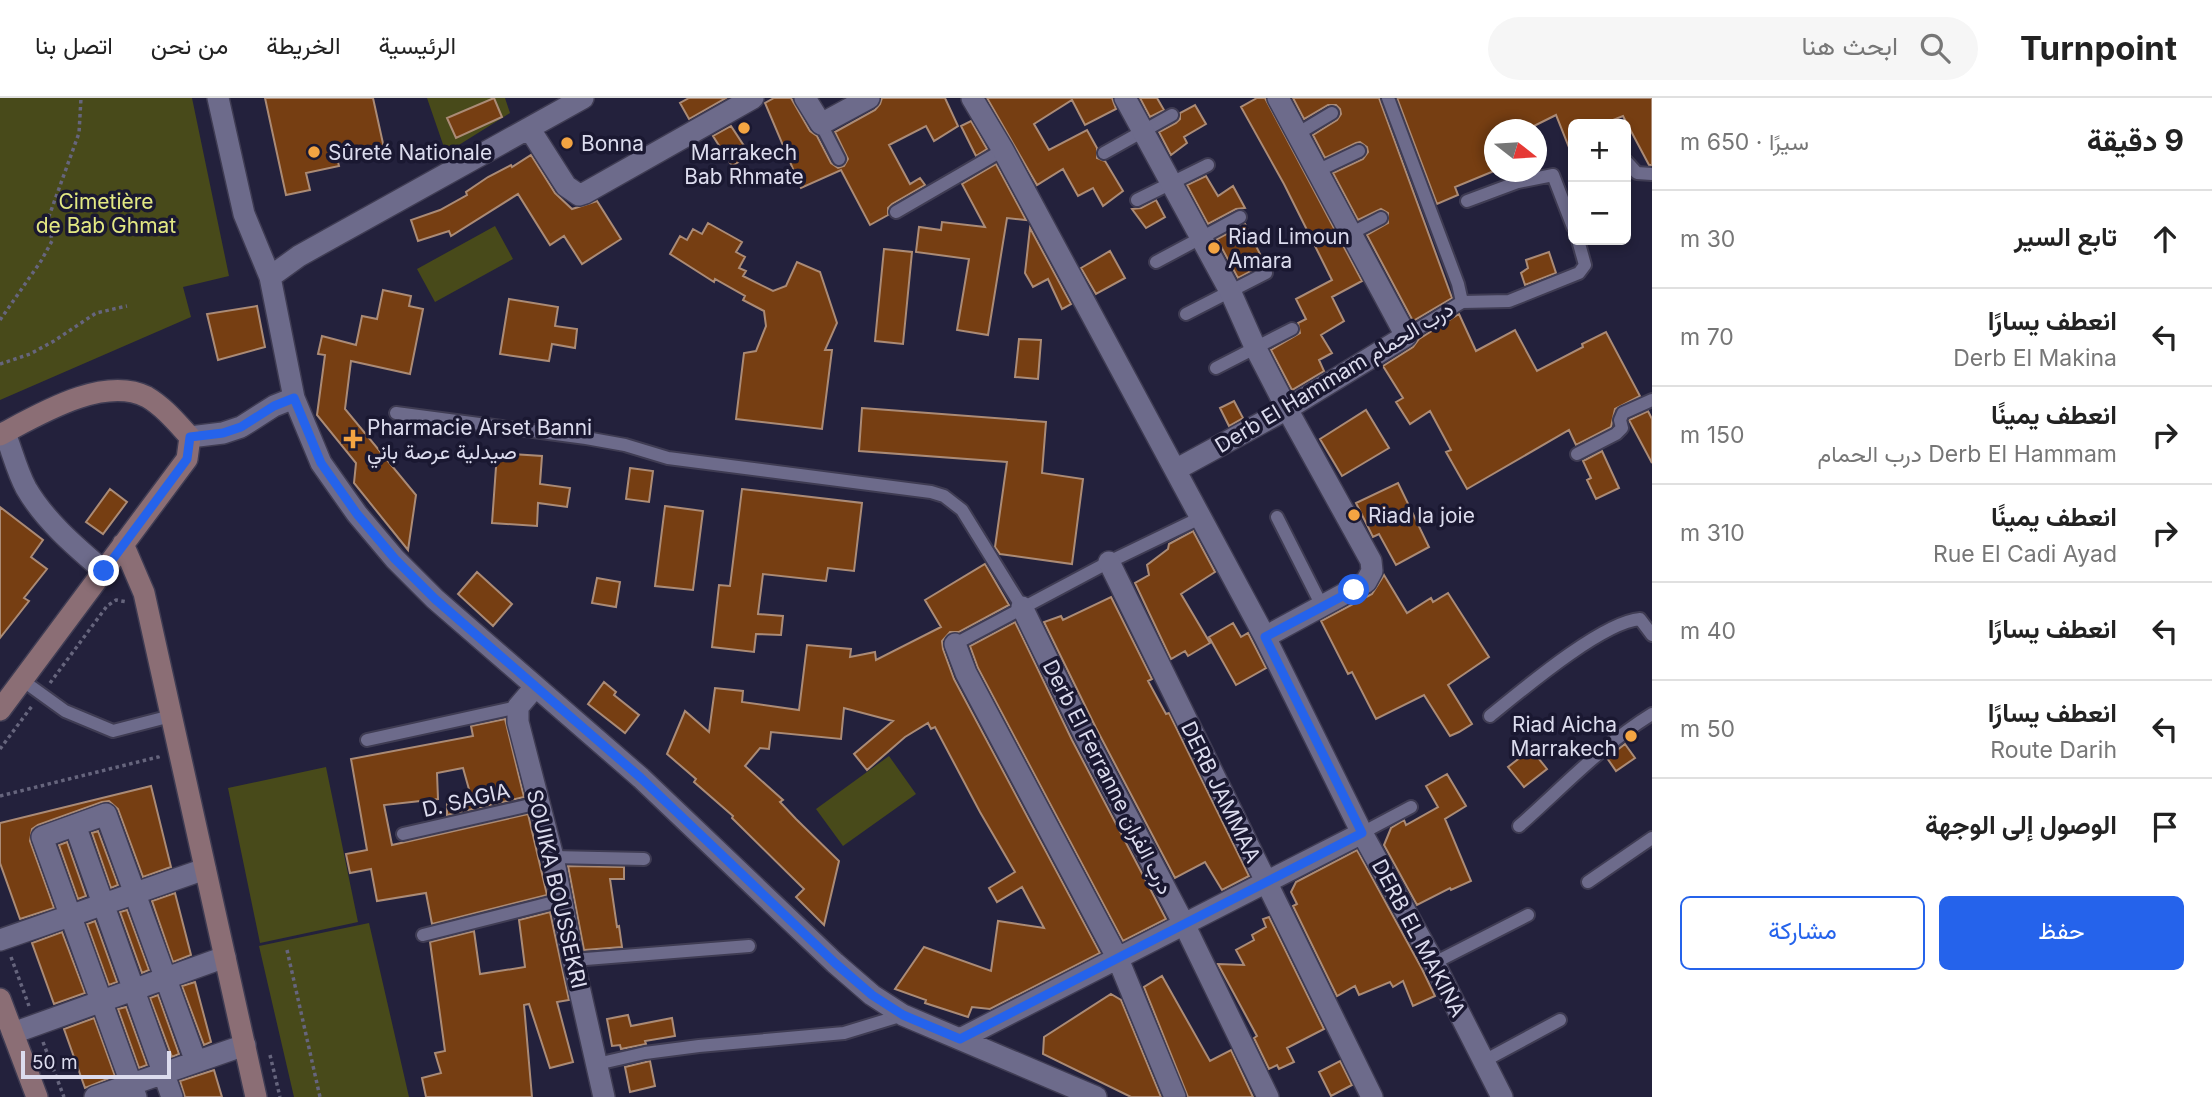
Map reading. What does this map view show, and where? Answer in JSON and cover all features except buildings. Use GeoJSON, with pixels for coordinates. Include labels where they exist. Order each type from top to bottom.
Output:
{"type":"FeatureCollection","features":[{"type":"Feature","properties":{"kind":"street"},"geometry":{"type":"LineString","coordinates":[[218,98],[244,214],[270,277],[294,398],[321,463],[395,559],[435,599],[641,778],[872,995],[903,1015],[1096,1097]]}},
{"type":"Feature","properties":{"kind":"street"},"geometry":{"type":"LineString","coordinates":[[270,277],[299,256],[583,98]]}},
{"type":"Feature","properties":{"kind":"street"},"geometry":{"type":"LineString","coordinates":[[529,128],[566,186],[579,195],[753,98]]}},
{"type":"Feature","properties":{"kind":"street"},"geometry":{"type":"LineString","coordinates":[[805,98],[821,124],[869,98]]}},
{"type":"Feature","properties":{"kind":"street"},"geometry":{"type":"LineString","coordinates":[[972,98],[1003,150],[1202,517]]}},
{"type":"Feature","properties":{"kind":"street"},"geometry":{"type":"LineString","coordinates":[[1125,98],[1231,293],[1287,409],[1371,561],[1372,571],[1366,582],[1265,637]]}},
{"type":"Feature","properties":{"kind":"street"},"geometry":{"type":"LineString","coordinates":[[1278,98],[1406,336]]}},
{"type":"Feature","properties":{"kind":"street","name":"Derb El Hammam درب الحمام"},"geometry":{"type":"LineString","coordinates":[[1177,469],[1287,409],[1406,336]]}},
{"type":"Feature","properties":{"kind":"street"},"geometry":{"type":"LineString","coordinates":[[104,571],[74,545],[36,503],[26,487],[3,434],[66,402],[97,392],[125,390],[146,397],[163,409],[190,437]]}},
{"type":"Feature","properties":{"kind":"street"},"geometry":{"type":"LineString","coordinates":[[190,437],[223,433],[238,415],[257,403],[274,406],[294,398]]}},
{"type":"Feature","properties":{"kind":"street"},"geometry":{"type":"LineString","coordinates":[[0,710],[187,459],[190,437]]}},
{"type":"Feature","properties":{"kind":"street","name":"DERB EL MAKINA"},"geometry":{"type":"LineString","coordinates":[[1202,517],[1362,833],[1434,963],[1502,1097]]}},
{"type":"Feature","properties":{"kind":"street"},"geometry":{"type":"LineString","coordinates":[[123,544],[144,593],[161,718],[205,869],[256,1097]]}},
{"type":"Feature","properties":{"kind":"street","name":"DERB JAMMAA"},"geometry":{"type":"LineString","coordinates":[[1108,562],[1372,1097]]}},
{"type":"Feature","properties":{"kind":"street","name":"Derb El Ferranne درب الفران"},"geometry":{"type":"LineString","coordinates":[[1022,607],[1090,746],[1185,926],[1268,1097]]}},
{"type":"Feature","properties":{"kind":"street"},"geometry":{"type":"LineString","coordinates":[[955,644],[966,673],[1118,959],[1175,1097]]}},
{"type":"Feature","properties":{"kind":"street"},"geometry":{"type":"LineString","coordinates":[[518,708],[535,687]]}},
{"type":"Feature","properties":{"kind":"street","name":"SOUIKA BOUSSEKRI"},"geometry":{"type":"LineString","coordinates":[[518,708],[518,722],[554,857],[573,960],[604,1097]]}},
{"type":"Feature","properties":{"kind":"street"},"geometry":{"type":"LineString","coordinates":[[134,1091],[42,837],[106,814],[196,1062]]}},
{"type":"Feature","properties":{"kind":"street"},"geometry":{"type":"LineString","coordinates":[[75,825],[172,1097]]}},
{"type":"Feature","properties":{"kind":"street"},"geometry":{"type":"LineString","coordinates":[[960,1039],[1362,833]]}},
{"type":"Feature","properties":{"kind":"street"},"geometry":{"type":"LineString","coordinates":[[0,940],[205,869]]}},
{"type":"Feature","properties":{"kind":"street"},"geometry":{"type":"LineString","coordinates":[[13,1033],[225,957]]}},
{"type":"Feature","properties":{"kind":"street"},"geometry":{"type":"LineString","coordinates":[[1,1006],[37,1097]]}},
{"type":"Feature","properties":{"kind":"street"},"geometry":{"type":"LineString","coordinates":[[95,1097],[134,1091],[163,1073],[245,1045]]}},
{"type":"Feature","properties":{"kind":"lane"},"geometry":{"type":"LineString","coordinates":[[1388,98],[1458,284],[1462,302]]}},
{"type":"Feature","properties":{"kind":"lane"},"geometry":{"type":"LineString","coordinates":[[1297,134],[1332,113]]}},
{"type":"Feature","properties":{"kind":"lane"},"geometry":{"type":"LineString","coordinates":[[1104,153],[1172,116]]}},
{"type":"Feature","properties":{"kind":"lane"},"geometry":{"type":"LineString","coordinates":[[821,124],[839,159]]}},
{"type":"Feature","properties":{"kind":"lane"},"geometry":{"type":"LineString","coordinates":[[896,212],[1003,150]]}},
{"type":"Feature","properties":{"kind":"lane"},"geometry":{"type":"LineString","coordinates":[[1317,171],[1359,151]]}},
{"type":"Feature","properties":{"kind":"lane"},"geometry":{"type":"LineString","coordinates":[[1137,200],[1208,165]]}},
{"type":"Feature","properties":{"kind":"lane"},"geometry":{"type":"LineString","coordinates":[[1631,166],[1637,173],[1652,174]]}},
{"type":"Feature","properties":{"kind":"lane"},"geometry":{"type":"LineString","coordinates":[[1467,201],[1518,182],[1553,174],[1568,214]]}},
{"type":"Feature","properties":{"kind":"lane"},"geometry":{"type":"LineString","coordinates":[[1156,262],[1240,216]]}},
{"type":"Feature","properties":{"kind":"lane"},"geometry":{"type":"LineString","coordinates":[[1350,234],[1381,218]]}},
{"type":"Feature","properties":{"kind":"lane","name":"Derb El Hammam درب الحمام"},"geometry":{"type":"LineString","coordinates":[[1406,336],[1462,302],[1508,300],[1579,273],[1586,265],[1580,245]]}},
{"type":"Feature","properties":{"kind":"lane"},"geometry":{"type":"LineString","coordinates":[[1186,314],[1266,273]]}},
{"type":"Feature","properties":{"kind":"lane"},"geometry":{"type":"LineString","coordinates":[[1216,368],[1292,329]]}},
{"type":"Feature","properties":{"kind":"lane"},"geometry":{"type":"LineString","coordinates":[[1577,454],[1616,434],[1622,428],[1620,420],[1623,413],[1652,400]]}},
{"type":"Feature","properties":{"kind":"lane"},"geometry":{"type":"LineString","coordinates":[[396,413],[586,438],[625,445],[668,458],[931,492],[944,496],[962,510],[1022,607]]}},
{"type":"Feature","properties":{"kind":"lane"},"geometry":{"type":"LineString","coordinates":[[955,644],[1108,562],[1202,517]]}},
{"type":"Feature","properties":{"kind":"lane"},"geometry":{"type":"LineString","coordinates":[[1276,517],[1322,607]]}},
{"type":"Feature","properties":{"kind":"lane"},"geometry":{"type":"LineString","coordinates":[[1490,716],[1588,642],[1626,622],[1640,619],[1652,635]]}},
{"type":"Feature","properties":{"kind":"lane"},"geometry":{"type":"LineString","coordinates":[[22,680],[65,711],[113,731],[161,718]]}},
{"type":"Feature","properties":{"kind":"lane"},"geometry":{"type":"LineString","coordinates":[[367,740],[518,708]]}},
{"type":"Feature","properties":{"kind":"lane"},"geometry":{"type":"LineString","coordinates":[[1520,826],[1586,766],[1652,714]]}},
{"type":"Feature","properties":{"kind":"lane","name":"D. SAGIA"},"geometry":{"type":"LineString","coordinates":[[403,834],[539,803]]}},
{"type":"Feature","properties":{"kind":"lane"},"geometry":{"type":"LineString","coordinates":[[1362,833],[1411,807]]}},
{"type":"Feature","properties":{"kind":"lane"},"geometry":{"type":"LineString","coordinates":[[1588,882],[1652,838]]}},
{"type":"Feature","properties":{"kind":"lane"},"geometry":{"type":"LineString","coordinates":[[554,857],[644,859]]}},
{"type":"Feature","properties":{"kind":"lane"},"geometry":{"type":"LineString","coordinates":[[423,935],[562,900]]}},
{"type":"Feature","properties":{"kind":"lane"},"geometry":{"type":"LineString","coordinates":[[1434,963],[1528,915]]}},
{"type":"Feature","properties":{"kind":"lane"},"geometry":{"type":"LineString","coordinates":[[573,960],[748,946]]}},
{"type":"Feature","properties":{"kind":"lane"},"geometry":{"type":"LineString","coordinates":[[597,1064],[645,1053],[844,1033],[903,1015]]}},
{"type":"Feature","properties":{"kind":"lane"},"geometry":{"type":"LineString","coordinates":[[1484,1061],[1560,1020]]}},
{"type":"Feature","properties":{"kind":"path"},"geometry":{"type":"LineString","coordinates":[[0,320],[52,242],[48,219],[79,133],[81,98]]}},
{"type":"Feature","properties":{"kind":"path"},"geometry":{"type":"LineString","coordinates":[[0,364],[30,354],[96,313],[127,306]]}},
{"type":"Feature","properties":{"kind":"path"},"geometry":{"type":"LineString","coordinates":[[0,749],[107,606],[116,600],[126,601],[130,612]]}},
{"type":"Feature","properties":{"kind":"path"},"geometry":{"type":"LineString","coordinates":[[158,757],[161,718]]}},
{"type":"Feature","properties":{"kind":"path"},"geometry":{"type":"LineString","coordinates":[[287,950],[320,1097]]}},
{"type":"Feature","properties":{"kind":"green space","name":"Cimetière de Bab Ghmat"},"geometry":{"type":"Polygon","coordinates":[[[0,98],[192,98],[229,276],[183,287],[191,317],[0,400],[0,98]]]}},
{"type":"Feature","properties":{"kind":"green space"},"geometry":{"type":"Polygon","coordinates":[[[427,98],[505,98],[510,113],[446,153],[427,98]]]}},
{"type":"Feature","properties":{"kind":"green space"},"geometry":{"type":"Polygon","coordinates":[[[495,226],[513,259],[435,302],[417,269],[495,226]]]}},
{"type":"Feature","properties":{"kind":"green space"},"geometry":{"type":"Polygon","coordinates":[[[889,756],[916,794],[843,846],[816,809],[889,756]]]}},
{"type":"Feature","properties":{"kind":"green space"},"geometry":{"type":"Polygon","coordinates":[[[326,767],[358,922],[260,943],[228,788],[326,767]]]}},
{"type":"Feature","properties":{"kind":"green space"},"geometry":{"type":"Polygon","coordinates":[[[369,923],[409,1097],[294,1097],[259,946],[369,923]]]}},
{"type":"Feature","properties":{"kind":"place","name":"Marrakech Bab Rhmate"},"geometry":{"type":"Point","coordinates":[744,128]}},
{"type":"Feature","properties":{"kind":"place","name":"Bonna"},"geometry":{"type":"Point","coordinates":[567,143]}},
{"type":"Feature","properties":{"kind":"place","name":"Sûreté Nationale"},"geometry":{"type":"Point","coordinates":[314,152]}},
{"type":"Feature","properties":{"kind":"place","name":"Riad Limoun Amara"},"geometry":{"type":"Point","coordinates":[1214,248]}},
{"type":"Feature","properties":{"kind":"place","name":"Pharmacie Arset Banni صيدلية عرصة باني"},"geometry":{"type":"Point","coordinates":[353,439]}},
{"type":"Feature","properties":{"kind":"place","name":"Riad la joie"},"geometry":{"type":"Point","coordinates":[1354,515]}},
{"type":"Feature","properties":{"kind":"place","name":"Riad Aicha Marrakech"},"geometry":{"type":"Point","coordinates":[1631,736]}},
{"type":"Feature","properties":{"kind":"route"},"geometry":{"type":"LineString","coordinates":[[104,571],[187,459],[190,437],[223,433],[241,427],[274,406],[294,398],[321,463],[357,514],[395,559],[435,599],[641,778],[872,995],[903,1015],[960,1039],[1362,833],[1265,637],[1354,590]]}}]}
